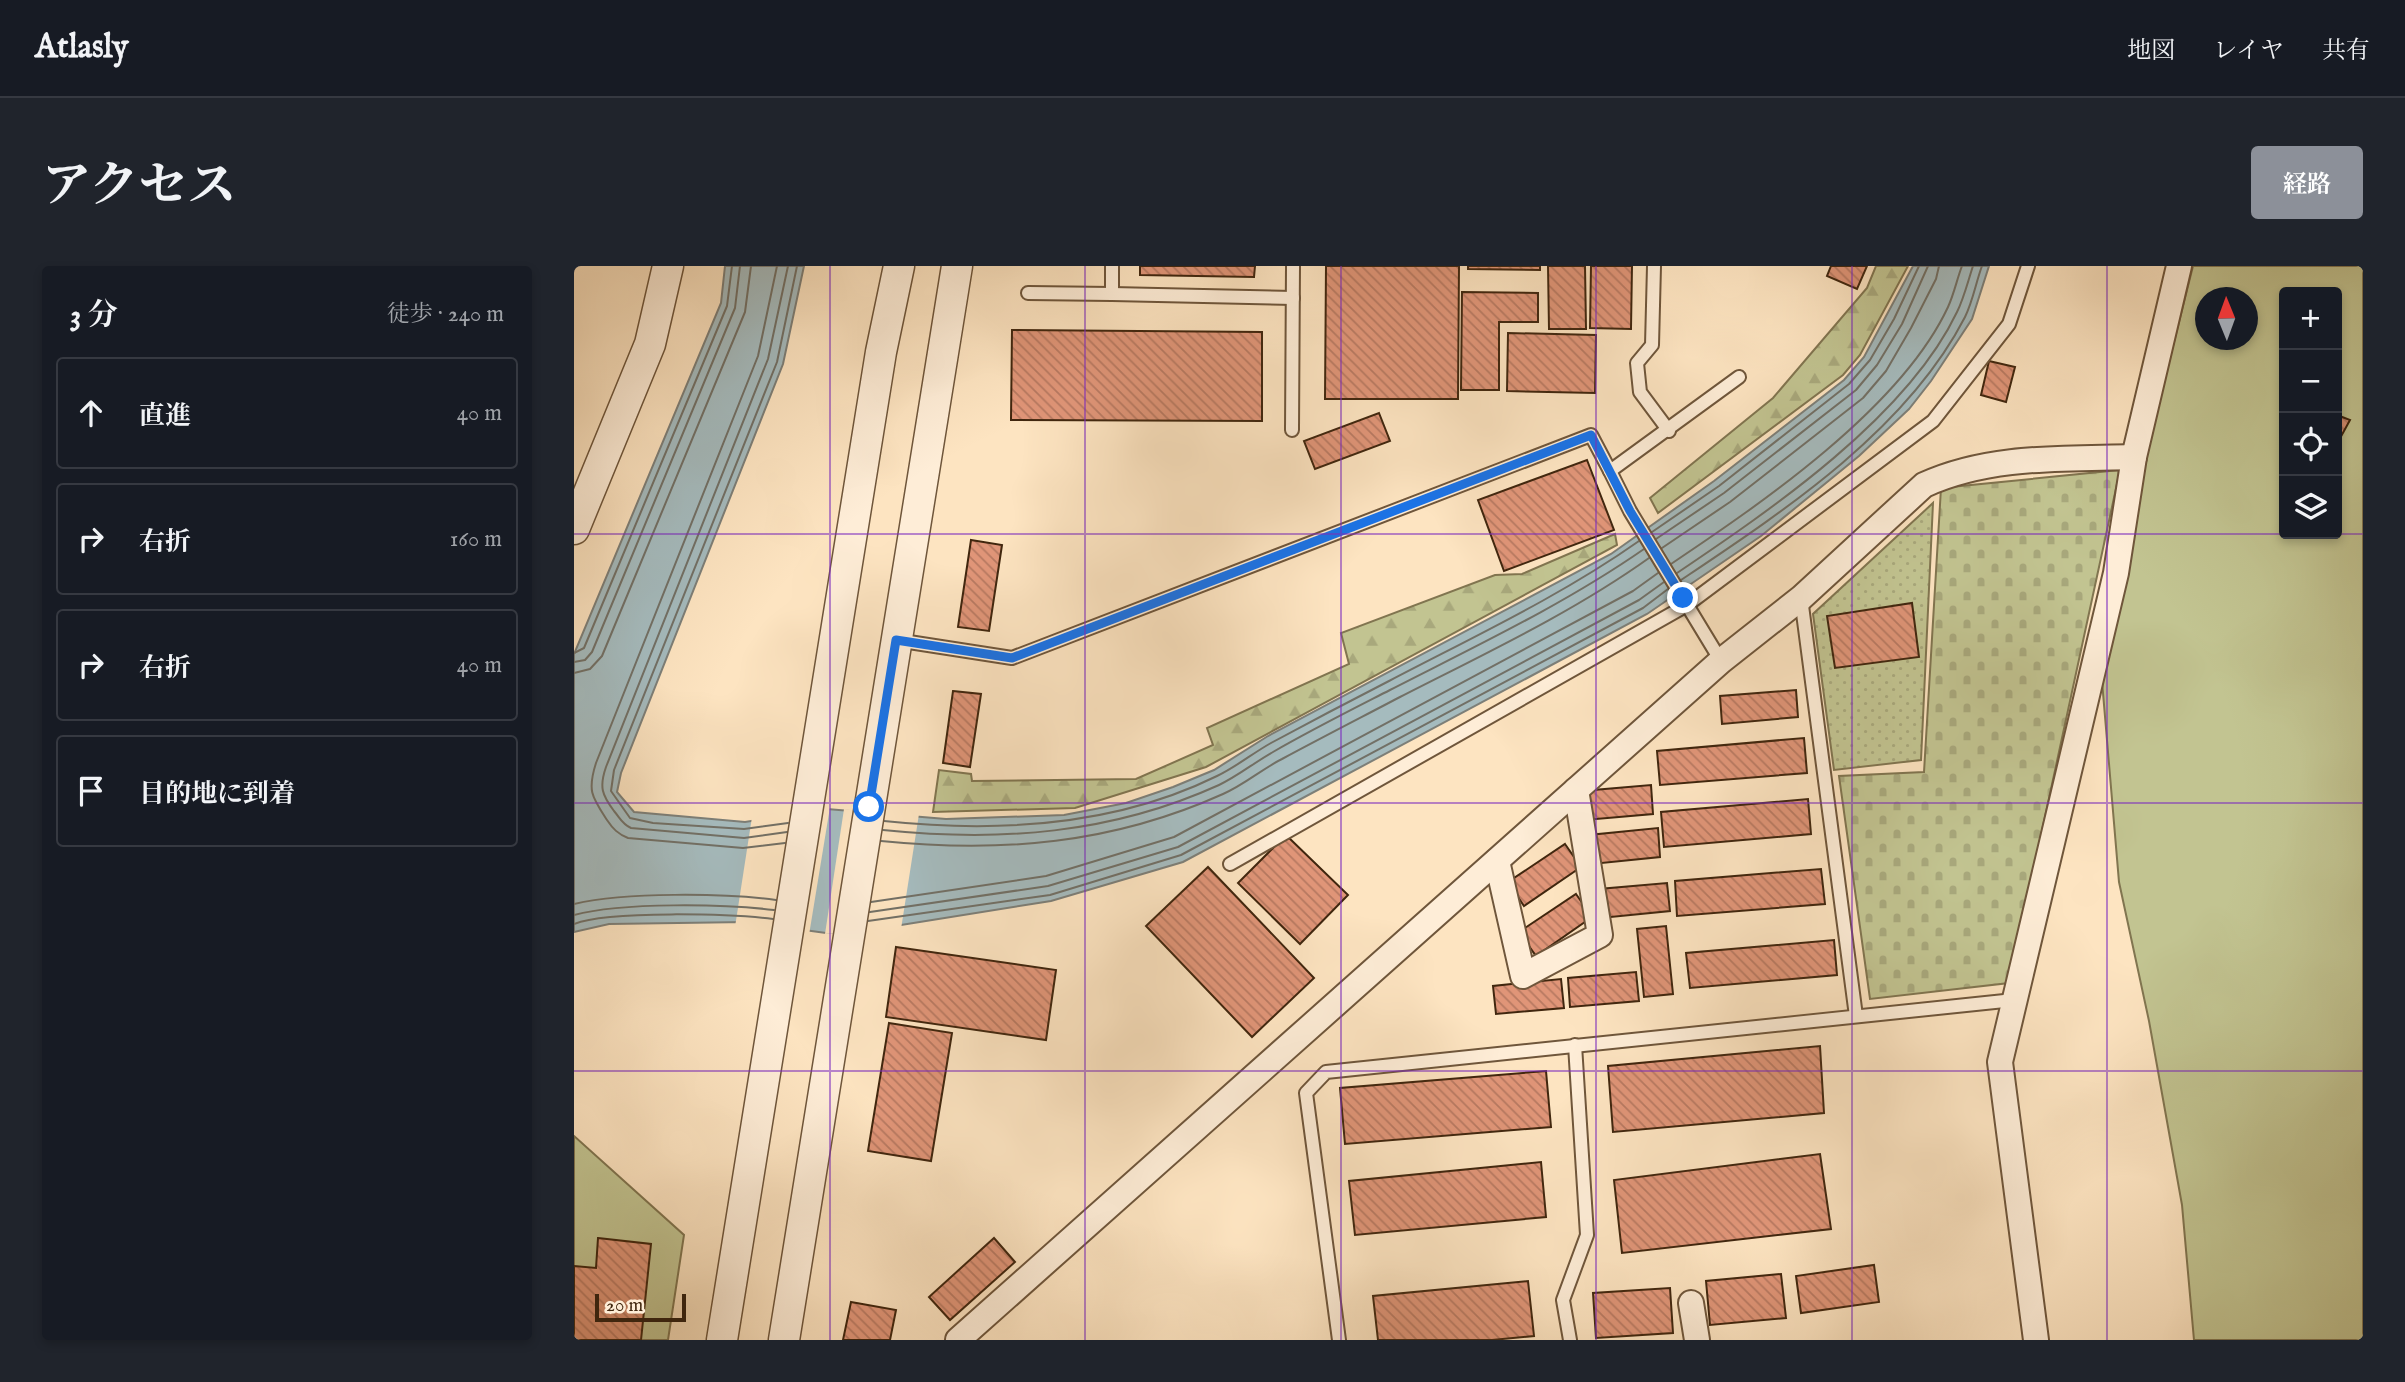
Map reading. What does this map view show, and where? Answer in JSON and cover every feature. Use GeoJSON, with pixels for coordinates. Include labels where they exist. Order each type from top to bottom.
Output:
{"type":"FeatureCollection","features":[{"type":"Feature","properties":{"kind":"street"},"geometry":{"type":"LineString","coordinates":[[574,529],[650,344],[668,266]]}},
{"type":"Feature","properties":{"kind":"street"},"geometry":{"type":"LineString","coordinates":[[722,1340],[785,935],[881,352],[900,266]]}},
{"type":"Feature","properties":{"kind":"street"},"geometry":{"type":"LineString","coordinates":[[784,1340],[847,935],[957,266]]}},
{"type":"Feature","properties":{"kind":"street"},"geometry":{"type":"LineString","coordinates":[[2036,1340],[2000,1062],[2116,573],[2134,457],[2179,266]]}},
{"type":"Feature","properties":{"kind":"street"},"geometry":{"type":"LineString","coordinates":[[958,1340],[1721,661],[1801,598],[1924,485],[1948,474],[2012,461],[2134,457]]}},
{"type":"Feature","properties":{"kind":"street"},"geometry":{"type":"LineString","coordinates":[[1497,861],[1523,976],[1600,935],[1576,790]]}},
{"type":"Feature","properties":{"kind":"street"},"geometry":{"type":"LineString","coordinates":[[1691,1303],[1697,1340]]}},
{"type":"Feature","properties":{"kind":"lane"},"geometry":{"type":"LineString","coordinates":[[1112,266],[1112,294]]}},
{"type":"Feature","properties":{"kind":"lane"},"geometry":{"type":"LineString","coordinates":[[1292,430],[1293,266]]}},
{"type":"Feature","properties":{"kind":"lane"},"geometry":{"type":"LineString","coordinates":[[1654,266],[1652,345],[1637,363],[1640,391],[1669,431]]}},
{"type":"Feature","properties":{"kind":"lane"},"geometry":{"type":"LineString","coordinates":[[1230,864],[1685,601],[1933,421],[2009,324],[2028,266]]}},
{"type":"Feature","properties":{"kind":"lane"},"geometry":{"type":"LineString","coordinates":[[1028,293],[1293,298]]}},
{"type":"Feature","properties":{"kind":"lane"},"geometry":{"type":"LineString","coordinates":[[1611,471],[1739,377]]}},
{"type":"Feature","properties":{"kind":"lane"},"geometry":{"type":"LineString","coordinates":[[896,640],[1012,658],[1591,435],[1630,511],[1721,661]]}},
{"type":"Feature","properties":{"kind":"lane"},"geometry":{"type":"LineString","coordinates":[[1801,598],[1856,1016]]}},
{"type":"Feature","properties":{"kind":"lane"},"geometry":{"type":"LineString","coordinates":[[1339,1340],[1306,1093],[1326,1072],[2014,1000]]}},
{"type":"Feature","properties":{"kind":"lane"},"geometry":{"type":"LineString","coordinates":[[1570,1340],[1563,1300],[1587,1236],[1575,1045]]}},
{"type":"Feature","properties":{"kind":"green space"},"geometry":{"type":"Polygon","coordinates":[[[1876,266],[1908,266],[1860,355],[1843,375],[1658,513],[1650,498],[1773,398],[1867,288],[1876,266]]]}},
{"type":"Feature","properties":{"kind":"green space"},"geometry":{"type":"Polygon","coordinates":[[[2193,266],[2363,266],[2363,1340],[2194,1340],[2182,1205],[2149,1021],[2119,882],[2102,681],[2110,598],[2193,266]]]}},
{"type":"Feature","properties":{"kind":"green space"},"geometry":{"type":"Polygon","coordinates":[[[2120,470],[2009,983],[1870,999],[1839,776],[1924,772],[1941,488],[2120,470]]]}},
{"type":"Feature","properties":{"kind":"green space"},"geometry":{"type":"Polygon","coordinates":[[[1933,503],[1921,760],[1834,770],[1813,614],[1933,503]]]}},
{"type":"Feature","properties":{"kind":"green space"},"geometry":{"type":"Polygon","coordinates":[[[1615,534],[1617,545],[1206,767],[1075,808],[933,812],[939,770],[971,774],[972,781],[1136,779],[1213,745],[1207,728],[1349,664],[1341,633],[1495,575],[1522,574],[1615,534]]]}},
{"type":"Feature","properties":{"kind":"green space"},"geometry":{"type":"Polygon","coordinates":[[[574,1136],[684,1235],[668,1340],[574,1340],[574,1136]]]}},
{"type":"Feature","properties":{"kind":"water"},"geometry":{"type":"Polygon","coordinates":[[[725,266],[804,266],[783,364],[621,773],[617,792],[634,812],[745,822],[827,809],[946,819],[1064,815],[1126,803],[1214,770],[1268,736],[1611,554],[1714,481],[1844,380],[1864,357],[1913,266],[1989,266],[1972,319],[1909,409],[1859,456],[1761,536],[1647,614],[1183,862],[1051,901],[901,925],[826,933],[746,922],[609,924],[574,932],[574,654],[721,303],[725,266]]]}},
{"type":"Feature","properties":{"kind":"pier"},"geometry":{"type":"Polygon","coordinates":[[[830,807],[809,935],[735,927],[752,817],[830,807]]]}},
{"type":"Feature","properties":{"kind":"pier"},"geometry":{"type":"Polygon","coordinates":[[[844,809],[919,814],[901,929],[825,934],[844,809]]]}},
{"type":"Feature","properties":{"kind":"building"},"geometry":{"type":"Polygon","coordinates":[[[1140,266],[1255,266],[1254,277],[1140,275],[1140,266]]]}},
{"type":"Feature","properties":{"kind":"building"},"geometry":{"type":"Polygon","coordinates":[[[1326,266],[1459,266],[1458,399],[1325,399],[1326,266]]]}},
{"type":"Feature","properties":{"kind":"building"},"geometry":{"type":"Polygon","coordinates":[[[1468,266],[1540,266],[1540,270],[1468,269],[1468,266]]]}},
{"type":"Feature","properties":{"kind":"building"},"geometry":{"type":"Polygon","coordinates":[[[1548,266],[1585,266],[1586,329],[1549,329],[1548,266]]]}},
{"type":"Feature","properties":{"kind":"building"},"geometry":{"type":"Polygon","coordinates":[[[1591,266],[1632,266],[1631,329],[1590,328],[1591,266]]]}},
{"type":"Feature","properties":{"kind":"building"},"geometry":{"type":"Polygon","coordinates":[[[1831,266],[1867,266],[1857,289],[1827,276],[1831,266]]]}},
{"type":"Feature","properties":{"kind":"building"},"geometry":{"type":"Polygon","coordinates":[[[1462,292],[1538,293],[1538,322],[1499,322],[1499,390],[1461,390],[1462,292]]]}},
{"type":"Feature","properties":{"kind":"building"},"geometry":{"type":"Polygon","coordinates":[[[1012,330],[1262,332],[1262,421],[1011,420],[1012,330]]]}},
{"type":"Feature","properties":{"kind":"building"},"geometry":{"type":"Polygon","coordinates":[[[1508,333],[1596,335],[1595,393],[1507,391],[1508,333]]]}},
{"type":"Feature","properties":{"kind":"building"},"geometry":{"type":"Polygon","coordinates":[[[1989,361],[2015,367],[2006,402],[1981,395],[1989,361]]]}},
{"type":"Feature","properties":{"kind":"building"},"geometry":{"type":"Polygon","coordinates":[[[1379,413],[1390,441],[1315,469],[1304,441],[1379,413]]]}},
{"type":"Feature","properties":{"kind":"building"},"geometry":{"type":"Polygon","coordinates":[[[2342,417],[2350,420],[2342,435],[2342,417]]]}},
{"type":"Feature","properties":{"kind":"building"},"geometry":{"type":"Polygon","coordinates":[[[1587,460],[1614,530],[1504,571],[1478,500],[1587,460]]]}},
{"type":"Feature","properties":{"kind":"building"},"geometry":{"type":"Polygon","coordinates":[[[971,540],[1002,545],[989,631],[958,627],[971,540]]]}},
{"type":"Feature","properties":{"kind":"building"},"geometry":{"type":"Polygon","coordinates":[[[1912,603],[1919,657],[1835,668],[1827,616],[1912,603]]]}},
{"type":"Feature","properties":{"kind":"building"},"geometry":{"type":"Polygon","coordinates":[[[1796,690],[1798,717],[1722,724],[1720,696],[1796,690]]]}},
{"type":"Feature","properties":{"kind":"building"},"geometry":{"type":"Polygon","coordinates":[[[953,691],[981,694],[970,767],[943,763],[953,691]]]}},
{"type":"Feature","properties":{"kind":"building"},"geometry":{"type":"Polygon","coordinates":[[[1804,738],[1807,773],[1660,785],[1657,751],[1804,738]]]}},
{"type":"Feature","properties":{"kind":"building"},"geometry":{"type":"Polygon","coordinates":[[[1651,785],[1653,814],[1585,820],[1582,791],[1651,785]]]}},
{"type":"Feature","properties":{"kind":"building"},"geometry":{"type":"Polygon","coordinates":[[[1808,799],[1811,834],[1664,847],[1661,812],[1808,799]]]}},
{"type":"Feature","properties":{"kind":"building"},"geometry":{"type":"Polygon","coordinates":[[[1658,828],[1660,857],[1592,864],[1589,835],[1658,828]]]}},
{"type":"Feature","properties":{"kind":"building"},"geometry":{"type":"Polygon","coordinates":[[[1286,835],[1348,895],[1300,944],[1238,883],[1286,835]]]}},
{"type":"Feature","properties":{"kind":"building"},"geometry":{"type":"Polygon","coordinates":[[[1565,844],[1581,867],[1524,906],[1508,882],[1565,844]]]}},
{"type":"Feature","properties":{"kind":"building"},"geometry":{"type":"Polygon","coordinates":[[[1208,867],[1314,978],[1252,1037],[1146,926],[1208,867]]]}},
{"type":"Feature","properties":{"kind":"building"},"geometry":{"type":"Polygon","coordinates":[[[1821,869],[1825,904],[1677,916],[1675,881],[1821,869]]]}},
{"type":"Feature","properties":{"kind":"building"},"geometry":{"type":"Polygon","coordinates":[[[1667,883],[1670,911],[1601,918],[1599,889],[1667,883]]]}},
{"type":"Feature","properties":{"kind":"building"},"geometry":{"type":"Polygon","coordinates":[[[1576,894],[1592,917],[1536,956],[1519,932],[1576,894]]]}},
{"type":"Feature","properties":{"kind":"building"},"geometry":{"type":"Polygon","coordinates":[[[1666,926],[1673,994],[1644,997],[1637,929],[1666,926]]]}},
{"type":"Feature","properties":{"kind":"building"},"geometry":{"type":"Polygon","coordinates":[[[1834,940],[1837,975],[1690,988],[1686,953],[1834,940]]]}},
{"type":"Feature","properties":{"kind":"building"},"geometry":{"type":"Polygon","coordinates":[[[896,947],[1056,970],[1046,1040],[886,1017],[896,947]]]}},
{"type":"Feature","properties":{"kind":"building"},"geometry":{"type":"Polygon","coordinates":[[[1636,972],[1639,1001],[1570,1007],[1568,978],[1636,972]]]}},
{"type":"Feature","properties":{"kind":"building"},"geometry":{"type":"Polygon","coordinates":[[[1561,979],[1564,1008],[1496,1014],[1493,986],[1561,979]]]}},
{"type":"Feature","properties":{"kind":"building"},"geometry":{"type":"Polygon","coordinates":[[[889,1023],[952,1033],[931,1161],[868,1151],[889,1023]]]}},
{"type":"Feature","properties":{"kind":"building"},"geometry":{"type":"Polygon","coordinates":[[[1820,1046],[1824,1113],[1613,1132],[1608,1066],[1820,1046]]]}},
{"type":"Feature","properties":{"kind":"building"},"geometry":{"type":"Polygon","coordinates":[[[1546,1071],[1551,1127],[1345,1144],[1340,1088],[1546,1071]]]}},
{"type":"Feature","properties":{"kind":"building"},"geometry":{"type":"Polygon","coordinates":[[[1820,1154],[1831,1229],[1622,1253],[1614,1180],[1820,1154]]]}},
{"type":"Feature","properties":{"kind":"building"},"geometry":{"type":"Polygon","coordinates":[[[1541,1162],[1546,1217],[1355,1235],[1349,1181],[1541,1162]]]}},
{"type":"Feature","properties":{"kind":"building"},"geometry":{"type":"Polygon","coordinates":[[[598,1238],[651,1244],[641,1340],[574,1340],[574,1266],[596,1268],[598,1238]]]}},
{"type":"Feature","properties":{"kind":"building"},"geometry":{"type":"Polygon","coordinates":[[[994,1238],[1015,1262],[950,1320],[929,1297],[994,1238]]]}},
{"type":"Feature","properties":{"kind":"building"},"geometry":{"type":"Polygon","coordinates":[[[1874,1265],[1879,1302],[1801,1313],[1796,1276],[1874,1265]]]}},
{"type":"Feature","properties":{"kind":"building"},"geometry":{"type":"Polygon","coordinates":[[[1781,1274],[1786,1318],[1710,1325],[1706,1281],[1781,1274]]]}},
{"type":"Feature","properties":{"kind":"building"},"geometry":{"type":"Polygon","coordinates":[[[1528,1281],[1534,1336],[1492,1340],[1378,1340],[1373,1296],[1528,1281]]]}},
{"type":"Feature","properties":{"kind":"building"},"geometry":{"type":"Polygon","coordinates":[[[1670,1288],[1673,1333],[1596,1338],[1593,1293],[1670,1288]]]}},
{"type":"Feature","properties":{"kind":"building"},"geometry":{"type":"Polygon","coordinates":[[[851,1302],[896,1310],[890,1340],[843,1340],[851,1302]]]}},
{"type":"Feature","properties":{"kind":"route"},"geometry":{"type":"LineString","coordinates":[[869,807],[896,640],[1012,658],[1591,435],[1630,511],[1683,598]]}}]}
